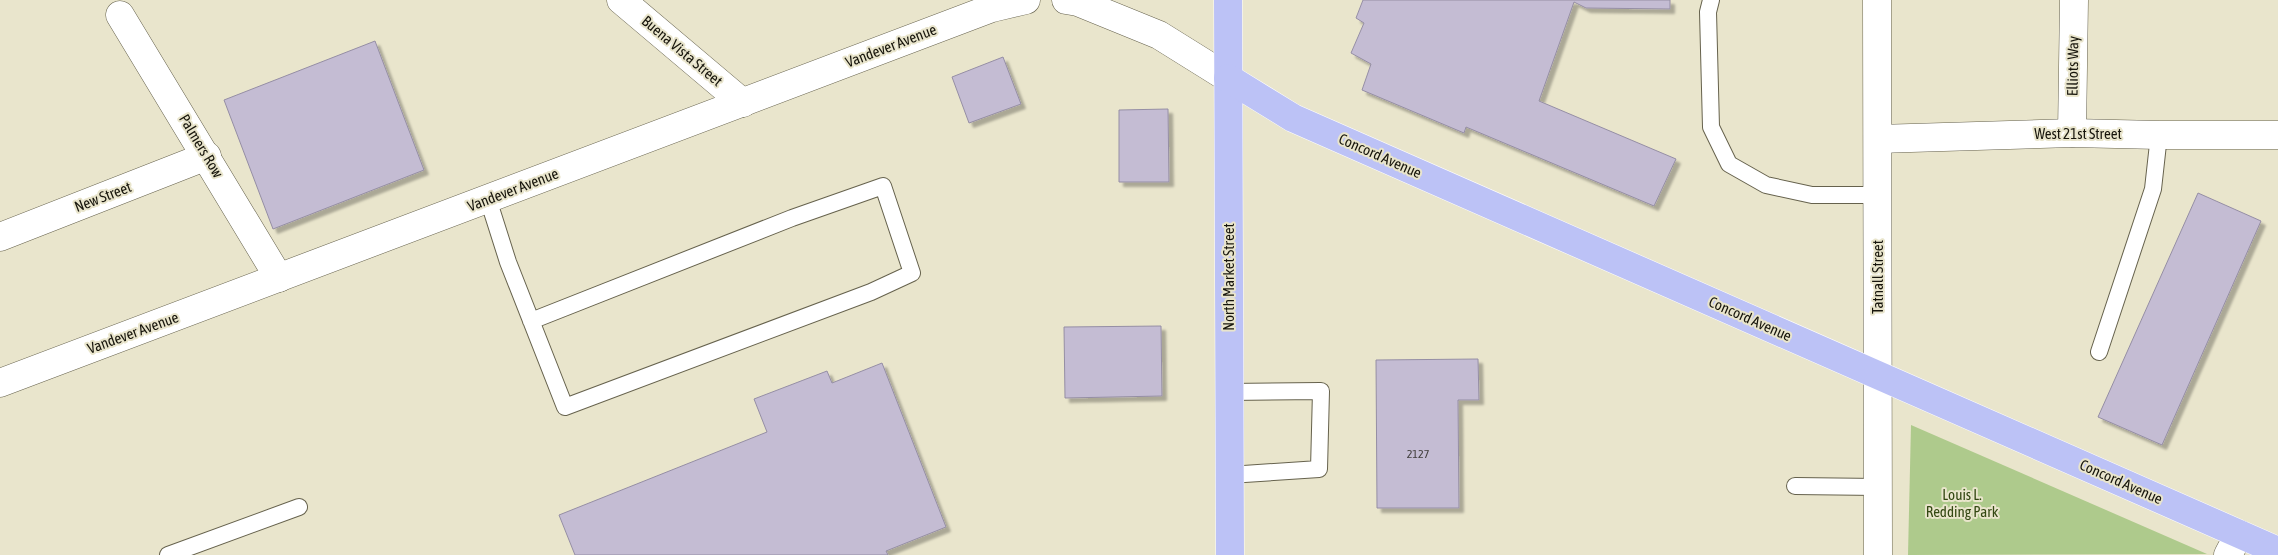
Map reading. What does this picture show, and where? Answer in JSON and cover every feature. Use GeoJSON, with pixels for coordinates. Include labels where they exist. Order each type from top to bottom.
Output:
{"type":"FeatureCollection","features":[{"type":"Feature","properties":{"kind":"main road","name":"North Market Street"},"geometry":{"type":"LineString","coordinates":[[1228,0],[1230,555]]}},
{"type":"Feature","properties":{"kind":"main road","name":"Concord Avenue"},"geometry":{"type":"LineString","coordinates":[[1228,78],[1294,118],[1878,375],[2233,544],[2278,551]]}},
{"type":"Feature","properties":{"kind":"street","name":"Buena Vista Street"},"geometry":{"type":"LineString","coordinates":[[621,0],[743,103]]}},
{"type":"Feature","properties":{"kind":"street","name":"Vandever Avenue"},"geometry":{"type":"LineString","coordinates":[[0,383],[488,200],[999,4],[1026,0]]}},
{"type":"Feature","properties":{"kind":"street"},"geometry":{"type":"LineString","coordinates":[[1066,0],[1078,2],[1159,34],[1228,78]]}},
{"type":"Feature","properties":{"kind":"street","name":"Tatnall Street"},"geometry":{"type":"LineString","coordinates":[[1877,0],[1878,555]]}},
{"type":"Feature","properties":{"kind":"street","name":"Elliots Way"},"geometry":{"type":"LineString","coordinates":[[2072,133],[2074,0]]}},
{"type":"Feature","properties":{"kind":"street","name":"Palmers Row"},"geometry":{"type":"LineString","coordinates":[[120,15],[280,278]]}},
{"type":"Feature","properties":{"kind":"street","name":"West 21st Street"},"geometry":{"type":"LineString","coordinates":[[1878,139],[2072,133],[2278,135]]}},
{"type":"Feature","properties":{"kind":"street","name":"New Street"},"geometry":{"type":"LineString","coordinates":[[0,237],[207,156]]}},
{"type":"Feature","properties":{"kind":"lane"},"geometry":{"type":"LineString","coordinates":[[1711,0],[1708,12],[1711,127],[1729,164],[1766,185],[1812,195],[1878,195]]}},
{"type":"Feature","properties":{"kind":"lane"},"geometry":{"type":"LineString","coordinates":[[2100,352],[2153,189],[2159,135]]}},
{"type":"Feature","properties":{"kind":"lane"},"geometry":{"type":"LineString","coordinates":[[488,200],[508,262],[531,321],[565,407],[871,292],[912,273],[883,186],[792,218],[531,321]]}},
{"type":"Feature","properties":{"kind":"lane"},"geometry":{"type":"LineString","coordinates":[[1229,392],[1321,391],[1319,469],[1230,475]]}},
{"type":"Feature","properties":{"kind":"lane"},"geometry":{"type":"LineString","coordinates":[[1795,486],[1878,487]]}},
{"type":"Feature","properties":{"kind":"lane"},"geometry":{"type":"LineString","coordinates":[[168,555],[299,507]]}},
{"type":"Feature","properties":{"kind":"green space","name":"Louis L. Redding Park"},"geometry":{"type":"Polygon","coordinates":[[[1911,425],[2207,554],[1908,555],[1911,425]]]}},
{"type":"Feature","properties":{"kind":"building"},"geometry":{"type":"Polygon","coordinates":[[[1363,0],[1670,0],[1670,9],[1586,8],[1574,2],[1539,101],[1676,159],[1654,206],[1466,127],[1464,133],[1362,90],[1371,64],[1351,53],[1364,23],[1356,18],[1363,0]]]}},
{"type":"Feature","properties":{"kind":"building"},"geometry":{"type":"Polygon","coordinates":[[[375,41],[424,170],[273,229],[224,100],[375,41]]]}},
{"type":"Feature","properties":{"kind":"building"},"geometry":{"type":"Polygon","coordinates":[[[1003,57],[1021,104],[969,123],[952,77],[1003,57]]]}},
{"type":"Feature","properties":{"kind":"building"},"geometry":{"type":"Polygon","coordinates":[[[1168,109],[1169,182],[1119,182],[1119,110],[1168,109]]]}},
{"type":"Feature","properties":{"kind":"building"},"geometry":{"type":"Polygon","coordinates":[[[2198,193],[2261,221],[2162,445],[2098,417],[2198,193]]]}},
{"type":"Feature","properties":{"kind":"building"},"geometry":{"type":"Polygon","coordinates":[[[1161,326],[1162,396],[1065,398],[1064,327],[1161,326]]]}},
{"type":"Feature","properties":{"kind":"building"},"geometry":{"type":"Polygon","coordinates":[[[1478,359],[1479,400],[1458,400],[1459,508],[1377,508],[1376,360],[1478,359]]]}},
{"type":"Feature","properties":{"kind":"building"},"geometry":{"type":"Polygon","coordinates":[[[882,363],[946,527],[886,551],[888,555],[575,555],[559,515],[767,432],[754,399],[827,371],[832,383],[882,363]]]}}]}
